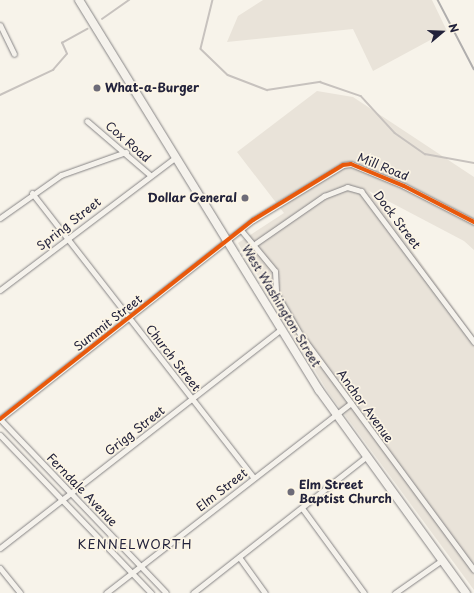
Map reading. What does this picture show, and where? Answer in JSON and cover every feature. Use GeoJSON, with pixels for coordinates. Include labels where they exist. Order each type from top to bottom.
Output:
{"type":"FeatureCollection","features":[{"type":"Feature","properties":{"kind":"main road","name":"West Washington Street"},"geometry":{"type":"LineString","coordinates":[[79,0],[281,329],[336,414],[466,593]]}},
{"type":"Feature","properties":{"kind":"street"},"geometry":{"type":"LineString","coordinates":[[0,25],[14,54]]}},
{"type":"Feature","properties":{"kind":"street","name":"Cox Road"},"geometry":{"type":"LineString","coordinates":[[87,121],[126,152],[150,175],[176,157]]}},
{"type":"Feature","properties":{"kind":"street"},"geometry":{"type":"LineString","coordinates":[[0,218],[32,193],[82,165],[126,152]]}},
{"type":"Feature","properties":{"kind":"street","name":"Mill Road"},"geometry":{"type":"LineString","coordinates":[[227,241],[264,212],[348,164],[404,186],[474,222]]}},
{"type":"Feature","properties":{"kind":"street","name":"Spring Street"},"geometry":{"type":"LineString","coordinates":[[0,290],[150,175]]}},
{"type":"Feature","properties":{"kind":"street","name":"Dock Street"},"geometry":{"type":"LineString","coordinates":[[256,243],[324,196],[347,187],[361,191],[474,342]]}},
{"type":"Feature","properties":{"kind":"street","name":"Church Street"},"geometry":{"type":"LineString","coordinates":[[32,193],[254,478]]}},
{"type":"Feature","properties":{"kind":"street","name":"Anchor Avenue"},"geometry":{"type":"LineString","coordinates":[[241,230],[256,243],[275,271],[274,289],[291,320],[474,570]]}},
{"type":"Feature","properties":{"kind":"street","name":"Summit Street"},"geometry":{"type":"LineString","coordinates":[[0,419],[227,241]]}},
{"type":"Feature","properties":{"kind":"street","name":"Grigg Street"},"geometry":{"type":"LineString","coordinates":[[0,548],[281,329]]}},
{"type":"Feature","properties":{"kind":"street","name":"Elm Street"},"geometry":{"type":"LineString","coordinates":[[106,593],[351,403]]}},
{"type":"Feature","properties":{"kind":"street","name":"Ferndale Avenue"},"geometry":{"type":"LineString","coordinates":[[0,419],[166,593]]}},
{"type":"Feature","properties":{"kind":"street","name":"Ferndale Avenue"},"geometry":{"type":"LineString","coordinates":[[0,435],[151,593]]}},
{"type":"Feature","properties":{"kind":"street"},"geometry":{"type":"LineString","coordinates":[[193,593],[367,456]]}},
{"type":"Feature","properties":{"kind":"street"},"geometry":{"type":"LineString","coordinates":[[302,508],[364,593]]}},
{"type":"Feature","properties":{"kind":"street"},"geometry":{"type":"LineString","coordinates":[[239,557],[265,593]]}},
{"type":"Feature","properties":{"kind":"street"},"geometry":{"type":"LineString","coordinates":[[396,593],[442,560]]}},
{"type":"Feature","properties":{"kind":"street"},"geometry":{"type":"LineString","coordinates":[[0,568],[20,593]]}},
{"type":"Feature","properties":{"kind":"shaded area"},"geometry":{"type":"Polygon","coordinates":[[[263,0],[432,0],[447,31],[373,71],[353,29],[227,42],[238,16],[263,0]]]}},
{"type":"Feature","properties":{"kind":"shaded area"},"geometry":{"type":"Polygon","coordinates":[[[317,91],[353,97],[474,177],[474,250],[464,241],[369,191],[474,336],[474,590],[328,392],[238,243],[284,213],[237,152],[317,91]]]}},
{"type":"Feature","properties":{"kind":"waterway"},"geometry":{"type":"LineString","coordinates":[[102,19],[129,0]]}},
{"type":"Feature","properties":{"kind":"waterway"},"geometry":{"type":"LineString","coordinates":[[213,0],[201,49],[228,75],[267,90],[320,82],[361,96],[395,133],[425,154],[474,163]]}},
{"type":"Feature","properties":{"kind":"waterway"},"geometry":{"type":"LineString","coordinates":[[0,95],[53,70],[67,54],[62,43],[87,29]]}},
{"type":"Feature","properties":{"kind":"railway"},"geometry":{"type":"LineString","coordinates":[[438,0],[474,69]]}},
{"type":"Feature","properties":{"kind":"cycle path"},"geometry":{"type":"LineString","coordinates":[[0,419],[253,220],[343,165],[351,164],[404,186],[474,222]]}},
{"type":"Feature","properties":{"kind":"place","name":"What-a-Burger"},"geometry":{"type":"Point","coordinates":[97,88]}},
{"type":"Feature","properties":{"kind":"place","name":"Dollar General"},"geometry":{"type":"Point","coordinates":[245,198]}},
{"type":"Feature","properties":{"kind":"place","name":"Elm Street Baptist Church"},"geometry":{"type":"Point","coordinates":[291,492]}},
{"type":"Feature","properties":{"kind":"district","name":"KENNELWORTH"},"geometry":{"type":"Point","coordinates":[135,544]}}]}
